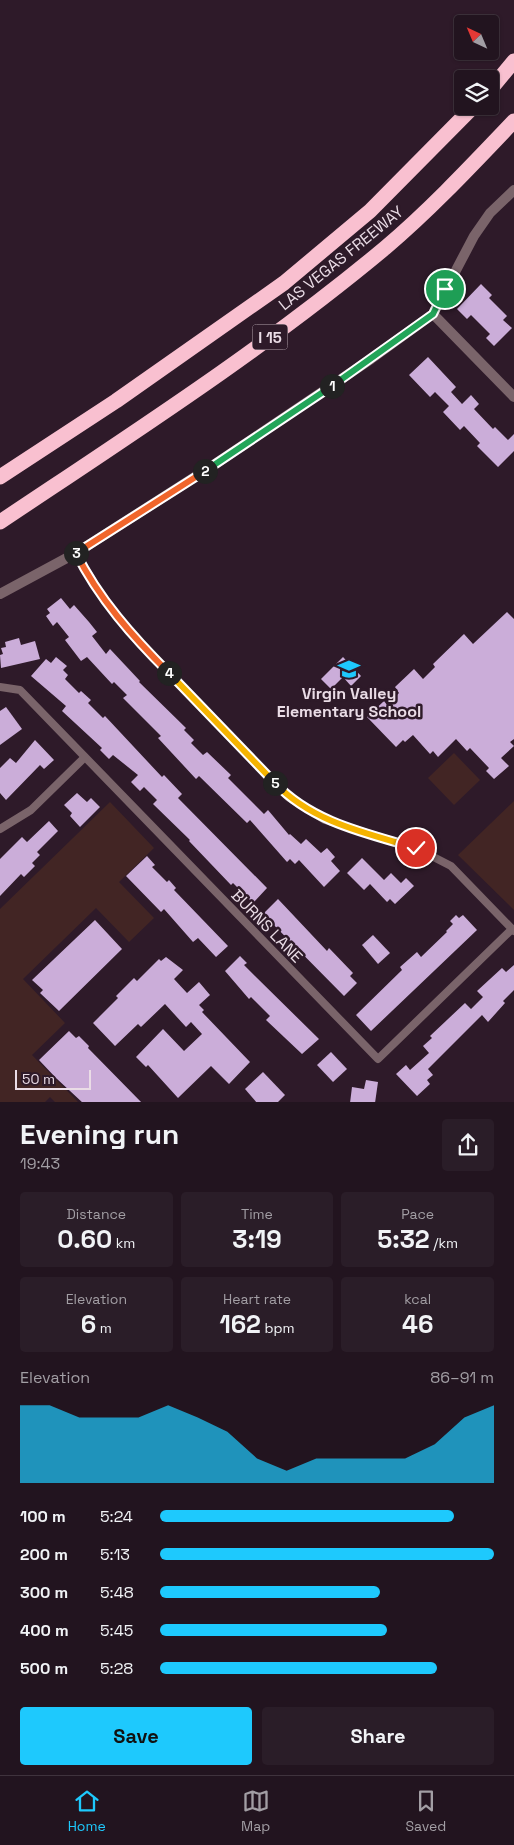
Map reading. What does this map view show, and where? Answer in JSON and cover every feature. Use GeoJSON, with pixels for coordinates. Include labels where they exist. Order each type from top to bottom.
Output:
{"type":"FeatureCollection","features":[{"type":"Feature","properties":{"kind":"highway"},"geometry":{"type":"LineString","coordinates":[[499,79],[514,61]]}},
{"type":"Feature","properties":{"kind":"highway","name":"LAS VEGAS FREEWAY"},"geometry":{"type":"LineString","coordinates":[[0,477],[116,401],[284,284],[370,211],[465,115]]}},
{"type":"Feature","properties":{"kind":"highway","name":"LAS VEGAS FREEWAY"},"geometry":{"type":"LineString","coordinates":[[0,522],[137,430],[308,310],[386,247],[463,174],[514,120]]}},
{"type":"Feature","properties":{"kind":"street"},"geometry":{"type":"LineString","coordinates":[[0,594],[76,553],[284,418],[433,314],[474,236],[490,213],[514,190]]}},
{"type":"Feature","properties":{"kind":"street"},"geometry":{"type":"LineString","coordinates":[[433,314],[514,397]]}},
{"type":"Feature","properties":{"kind":"street"},"geometry":{"type":"LineString","coordinates":[[76,553],[100,593],[129,632],[288,797],[325,820],[416,848],[451,866],[513,930]]}},
{"type":"Feature","properties":{"kind":"street","name":"BURNS LANE"},"geometry":{"type":"LineString","coordinates":[[1,686],[20,690],[378,1059],[513,930]]}},
{"type":"Feature","properties":{"kind":"street"},"geometry":{"type":"LineString","coordinates":[[0,829],[31,810],[84,758]]}},
{"type":"Feature","properties":{"kind":"shaded area"},"geometry":{"type":"Polygon","coordinates":[[[454,753],[480,780],[454,805],[428,778],[454,753]]]}},
{"type":"Feature","properties":{"kind":"shaded area"},"geometry":{"type":"Polygon","coordinates":[[[514,801],[514,910],[458,855],[514,801]]]}},
{"type":"Feature","properties":{"kind":"shaded area"},"geometry":{"type":"Polygon","coordinates":[[[110,802],[154,848],[119,882],[154,918],[129,942],[96,908],[23,979],[65,1023],[32,1055],[78,1102],[55,1102],[50,1097],[45,1102],[0,1102],[0,909],[110,802]]]}},
{"type":"Feature","properties":{"kind":"building"},"geometry":{"type":"Polygon","coordinates":[[[481,284],[492,295],[489,298],[507,316],[503,320],[512,328],[494,346],[486,338],[490,334],[471,315],[467,319],[457,309],[481,284]]]}},
{"type":"Feature","properties":{"kind":"building"},"geometry":{"type":"Polygon","coordinates":[[[428,357],[456,387],[451,392],[462,404],[471,395],[479,404],[474,409],[493,429],[495,427],[508,440],[514,434],[514,451],[498,467],[477,446],[480,443],[464,426],[460,430],[443,412],[449,406],[435,392],[430,397],[409,375],[428,357]]]}},
{"type":"Feature","properties":{"kind":"building"},"geometry":{"type":"Polygon","coordinates":[[[61,598],[70,609],[74,605],[89,622],[97,632],[92,636],[106,654],[110,649],[139,682],[186,728],[184,730],[194,740],[191,743],[203,755],[207,752],[231,775],[228,778],[264,814],[268,810],[289,835],[301,844],[306,839],[321,853],[327,848],[335,857],[331,861],[340,871],[324,887],[299,860],[295,864],[290,859],[287,862],[250,820],[247,823],[199,776],[196,779],[158,738],[161,736],[123,698],[127,695],[114,682],[112,684],[87,657],[81,661],[65,640],[69,637],[57,622],[53,626],[46,616],[50,613],[47,609],[61,598]]]}},
{"type":"Feature","properties":{"kind":"building"},"geometry":{"type":"Polygon","coordinates":[[[507,612],[514,619],[514,739],[510,742],[514,746],[501,758],[509,766],[494,779],[486,771],[489,768],[470,748],[467,751],[456,739],[438,757],[433,751],[430,754],[413,735],[405,742],[403,740],[396,747],[367,717],[384,701],[387,705],[399,693],[395,687],[414,669],[423,679],[435,667],[433,664],[464,634],[473,644],[507,612]]]}},
{"type":"Feature","properties":{"kind":"building"},"geometry":{"type":"Polygon","coordinates":[[[19,638],[21,645],[35,641],[40,659],[1,668],[0,655],[3,654],[1,648],[6,647],[5,642],[19,638]]]}},
{"type":"Feature","properties":{"kind":"building"},"geometry":{"type":"Polygon","coordinates":[[[56,657],[67,666],[63,670],[68,675],[65,679],[79,693],[81,691],[91,700],[88,703],[103,718],[105,716],[162,777],[164,775],[182,794],[178,798],[267,888],[253,903],[233,883],[231,885],[190,840],[153,804],[157,800],[144,787],[140,791],[131,782],[138,775],[113,755],[109,759],[100,750],[102,748],[62,711],[66,706],[31,676],[46,659],[51,663],[56,657]]]}},
{"type":"Feature","properties":{"kind":"building"},"geometry":{"type":"Polygon","coordinates":[[[343,657],[361,676],[351,686],[343,677],[331,689],[321,679],[343,657]]]}},
{"type":"Feature","properties":{"kind":"building"},"geometry":{"type":"Polygon","coordinates":[[[6,707],[22,729],[0,745],[0,711],[6,707]]]}},
{"type":"Feature","properties":{"kind":"building"},"geometry":{"type":"Polygon","coordinates":[[[35,740],[54,760],[44,769],[40,765],[6,800],[0,793],[0,768],[10,758],[16,763],[35,740]]]}},
{"type":"Feature","properties":{"kind":"building"},"geometry":{"type":"Polygon","coordinates":[[[77,793],[87,802],[91,798],[100,807],[80,827],[70,816],[72,813],[64,805],[77,793]]]}},
{"type":"Feature","properties":{"kind":"building"},"geometry":{"type":"Polygon","coordinates":[[[49,821],[58,831],[37,852],[40,855],[32,863],[35,866],[24,877],[21,874],[0,896],[0,859],[22,837],[27,842],[49,821]]]}},
{"type":"Feature","properties":{"kind":"building"},"geometry":{"type":"Polygon","coordinates":[[[147,856],[155,865],[152,867],[167,882],[169,880],[176,888],[174,890],[228,946],[216,957],[198,938],[193,942],[164,909],[161,912],[126,876],[147,856]]]}},
{"type":"Feature","properties":{"kind":"building"},"geometry":{"type":"Polygon","coordinates":[[[362,858],[384,880],[391,873],[401,883],[406,878],[414,886],[395,904],[390,899],[387,902],[370,884],[364,890],[347,873],[362,858]]]}},
{"type":"Feature","properties":{"kind":"building"},"geometry":{"type":"Polygon","coordinates":[[[278,899],[327,951],[329,948],[353,973],[350,976],[357,983],[344,996],[263,914],[278,899]]]}},
{"type":"Feature","properties":{"kind":"building"},"geometry":{"type":"Polygon","coordinates":[[[456,915],[459,918],[463,915],[477,930],[371,1031],[356,1015],[402,970],[400,967],[417,952],[421,957],[447,932],[453,924],[450,921],[456,915]]]}},
{"type":"Feature","properties":{"kind":"building"},"geometry":{"type":"Polygon","coordinates":[[[95,920],[122,949],[59,1011],[40,993],[43,990],[32,980],[95,920]]]}},
{"type":"Feature","properties":{"kind":"building"},"geometry":{"type":"Polygon","coordinates":[[[373,935],[390,953],[378,964],[362,945],[373,935]]]}},
{"type":"Feature","properties":{"kind":"building"},"geometry":{"type":"Polygon","coordinates":[[[240,956],[247,963],[244,965],[319,1039],[302,1054],[266,1020],[270,1016],[251,997],[249,999],[225,971],[240,956]]]}},
{"type":"Feature","properties":{"kind":"building"},"geometry":{"type":"Polygon","coordinates":[[[166,957],[183,970],[174,979],[187,993],[199,982],[210,995],[199,1005],[204,1010],[202,1012],[250,1062],[229,1084],[211,1066],[178,1098],[148,1065],[146,1067],[136,1057],[163,1029],[184,1051],[202,1034],[191,1022],[186,1027],[165,1004],[141,1027],[138,1024],[115,1046],[93,1023],[118,998],[116,996],[134,978],[137,981],[159,959],[161,961],[166,957]]]}},
{"type":"Feature","properties":{"kind":"building"},"geometry":{"type":"Polygon","coordinates":[[[514,965],[514,990],[503,1001],[505,1003],[488,1022],[482,1015],[428,1069],[433,1075],[427,1080],[430,1084],[417,1096],[396,1074],[406,1065],[410,1070],[429,1053],[423,1046],[432,1038],[430,1036],[465,1003],[471,1009],[483,997],[477,991],[502,968],[506,972],[514,965]]]}},
{"type":"Feature","properties":{"kind":"building"},"geometry":{"type":"Polygon","coordinates":[[[69,1031],[76,1038],[79,1036],[89,1046],[88,1048],[141,1102],[82,1102],[39,1060],[69,1031]]]}},
{"type":"Feature","properties":{"kind":"building"},"geometry":{"type":"Polygon","coordinates":[[[331,1052],[347,1069],[333,1082],[317,1065],[331,1052]]]}},
{"type":"Feature","properties":{"kind":"building"},"geometry":{"type":"Polygon","coordinates":[[[263,1072],[285,1095],[278,1102],[256,1102],[245,1089],[263,1072]]]}},
{"type":"Feature","properties":{"kind":"building"},"geometry":{"type":"Polygon","coordinates":[[[366,1080],[378,1082],[375,1102],[350,1102],[352,1087],[364,1089],[366,1080]]]}},
{"type":"Feature","properties":{"kind":"place","name":"Virgin Valley Elementary School"},"geometry":{"type":"Point","coordinates":[349,669]}},
{"type":"Feature","properties":{"kind":"route"},"geometry":{"type":"LineString","coordinates":[[416,848],[325,820],[288,797],[129,632],[100,593],[76,553],[215,464],[409,333],[433,314],[445,289]]}}]}
